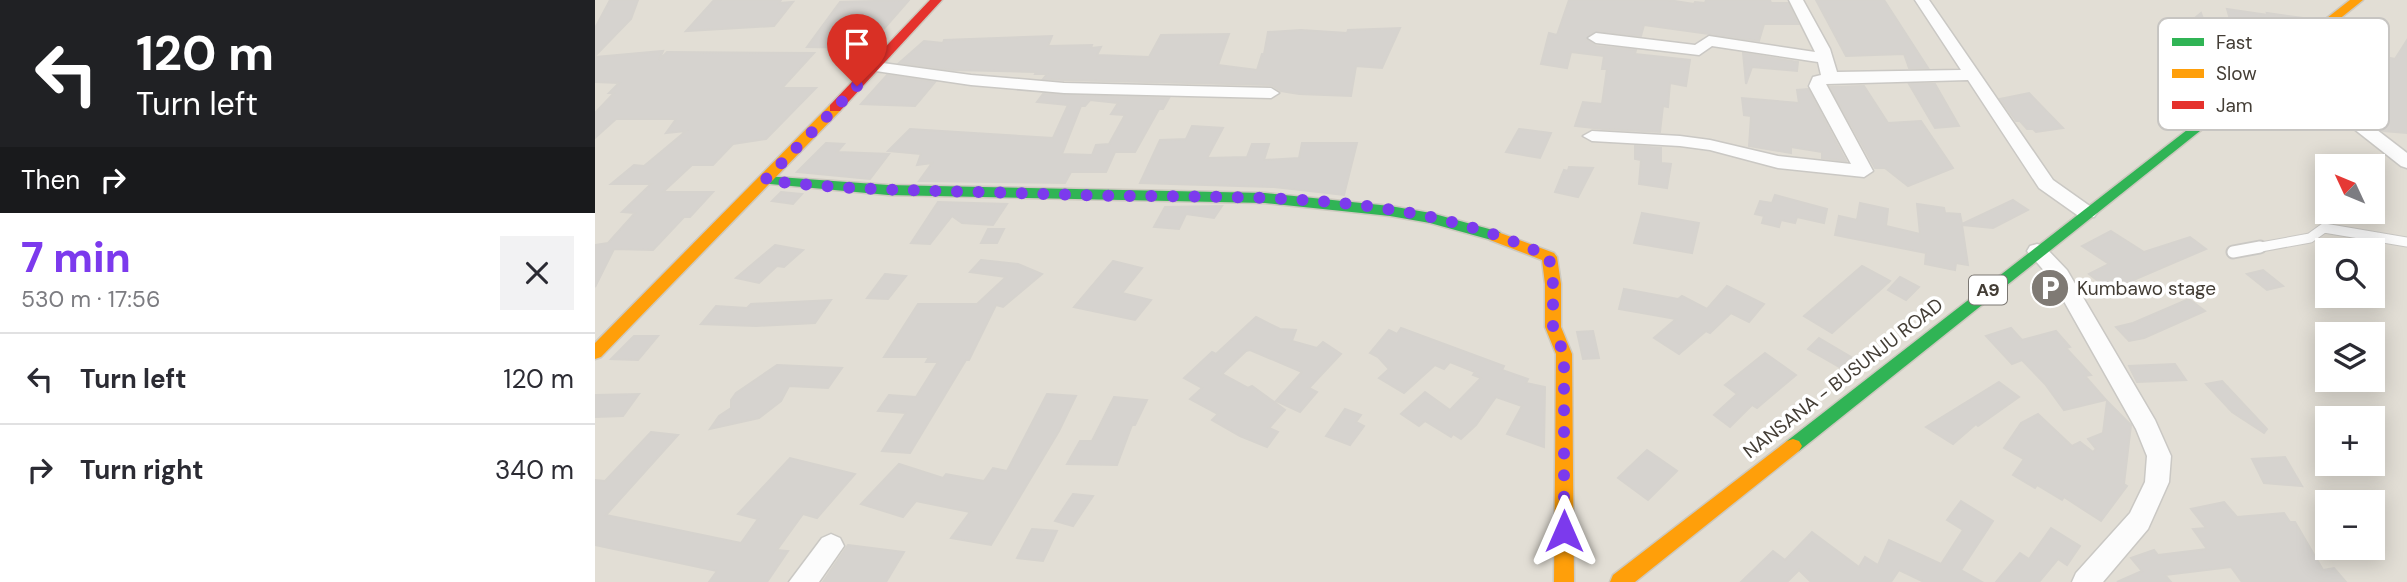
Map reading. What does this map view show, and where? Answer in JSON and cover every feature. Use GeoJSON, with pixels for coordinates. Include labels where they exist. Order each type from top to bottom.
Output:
{"type":"FeatureCollection","features":[{"type":"Feature","properties":{"kind":"street"},"geometry":{"type":"LineString","coordinates":[[599,345],[765,180],[936,0]]}},
{"type":"Feature","properties":{"kind":"street"},"geometry":{"type":"LineString","coordinates":[[1796,0],[1811,26],[1830,77]]}},
{"type":"Feature","properties":{"kind":"street"},"geometry":{"type":"LineString","coordinates":[[1922,0],[2046,184],[2087,213]]}},
{"type":"Feature","properties":{"kind":"street","name":"NANSANA - BUSUNJU ROAD"},"geometry":{"type":"LineString","coordinates":[[2334,18],[2357,0]]}},
{"type":"Feature","properties":{"kind":"street"},"geometry":{"type":"LineString","coordinates":[[1596,38],[1699,50],[1710,41],[1825,58]]}},
{"type":"Feature","properties":{"kind":"street"},"geometry":{"type":"LineString","coordinates":[[875,67],[971,80],[1064,88],[1271,93]]}},
{"type":"Feature","properties":{"kind":"street"},"geometry":{"type":"LineString","coordinates":[[1592,136],[1680,141],[1710,145],[1777,162],[1864,171],[1817,86],[1819,81],[1830,77],[1975,75]]}},
{"type":"Feature","properties":{"kind":"street","name":"NANSANA - BUSUNJU ROAD"},"geometry":{"type":"LineString","coordinates":[[1620,582],[2193,130]]}},
{"type":"Feature","properties":{"kind":"street"},"geometry":{"type":"LineString","coordinates":[[2366,130],[2407,162]]}},
{"type":"Feature","properties":{"kind":"street"},"geometry":{"type":"LineString","coordinates":[[765,180],[944,192],[1136,197],[1225,195],[1306,200],[1440,219],[1530,248],[1549,257],[1553,284],[1553,327],[1564,354],[1564,582]]}},
{"type":"Feature","properties":{"kind":"street"},"geometry":{"type":"LineString","coordinates":[[2037,251],[2060,275],[2147,427],[2159,456],[2157,482],[2139,522],[2086,582]]}},
{"type":"Feature","properties":{"kind":"street"},"geometry":{"type":"LineString","coordinates":[[803,582],[831,546]]}},
{"type":"Feature","properties":{"kind":"lane"},"geometry":{"type":"LineString","coordinates":[[2233,252],[2309,237],[2324,228],[2407,242]]}},
{"type":"Feature","properties":{"kind":"shaded area"},"geometry":{"type":"Polygon","coordinates":[[[595,0],[2407,0],[2407,582],[595,582],[595,0]]]}},
{"type":"Feature","properties":{"kind":"building"},"geometry":{"type":"Polygon","coordinates":[[[610,0],[638,0],[631,19],[595,56],[595,28],[610,0]]]}},
{"type":"Feature","properties":{"kind":"building"},"geometry":{"type":"Polygon","coordinates":[[[714,0],[793,2],[774,26],[686,31],[714,0]]]}},
{"type":"Feature","properties":{"kind":"building"},"geometry":{"type":"Polygon","coordinates":[[[909,0],[867,48],[807,47],[840,2],[909,0]]]}},
{"type":"Feature","properties":{"kind":"building"},"geometry":{"type":"Polygon","coordinates":[[[1569,0],[1668,0],[1694,4],[1705,3],[1706,0],[1770,0],[1771,3],[1788,3],[1798,24],[1764,24],[1759,41],[1644,25],[1641,36],[1595,31],[1586,39],[1596,46],[1636,50],[1635,54],[1690,60],[1686,86],[1670,83],[1668,107],[1663,106],[1660,132],[1603,129],[1575,126],[1583,102],[1602,104],[1607,69],[1602,69],[1604,56],[1571,52],[1567,68],[1541,64],[1549,33],[1557,35],[1569,0]]]}},
{"type":"Feature","properties":{"kind":"building"},"geometry":{"type":"Polygon","coordinates":[[[1816,0],[1884,0],[1928,68],[1909,68],[1904,54],[1846,56],[1816,0]]]}},
{"type":"Feature","properties":{"kind":"building"},"geometry":{"type":"Polygon","coordinates":[[[2227,9],[2303,18],[2230,18],[2227,9]]]}},
{"type":"Feature","properties":{"kind":"building"},"geometry":{"type":"Polygon","coordinates":[[[1400,28],[1382,68],[1356,66],[1351,96],[1299,94],[1281,91],[1271,85],[1043,79],[1047,74],[953,70],[899,63],[924,41],[943,43],[944,40],[1052,36],[1048,46],[1092,45],[1091,48],[1101,47],[1097,55],[1149,57],[1161,35],[1229,34],[1218,65],[1257,70],[1264,54],[1268,32],[1301,30],[1347,33],[1348,30],[1400,28]]]}},
{"type":"Feature","properties":{"kind":"building"},"geometry":{"type":"Polygon","coordinates":[[[2407,40],[2407,133],[2382,130],[2389,130],[2389,58],[2395,59],[2407,40]]]}},
{"type":"Feature","properties":{"kind":"building"},"geometry":{"type":"Polygon","coordinates":[[[663,51],[659,60],[667,52],[814,53],[782,88],[816,88],[766,139],[733,144],[713,165],[692,165],[663,192],[713,192],[690,217],[684,217],[653,250],[614,249],[595,287],[595,245],[608,243],[635,213],[622,212],[651,184],[611,184],[634,165],[644,166],[686,131],[666,133],[676,119],[616,119],[595,138],[595,113],[614,93],[609,93],[619,83],[595,82],[595,57],[663,51]]]}},
{"type":"Feature","properties":{"kind":"building"},"geometry":{"type":"Polygon","coordinates":[[[1743,53],[1798,62],[1797,71],[1752,67],[1746,84],[1743,53]]]}},
{"type":"Feature","properties":{"kind":"building"},"geometry":{"type":"Polygon","coordinates":[[[887,75],[935,82],[915,106],[861,104],[887,75]]]}},
{"type":"Feature","properties":{"kind":"building"},"geometry":{"type":"Polygon","coordinates":[[[1909,84],[1935,84],[1959,126],[1935,128],[1909,84]]]}},
{"type":"Feature","properties":{"kind":"building"},"geometry":{"type":"Polygon","coordinates":[[[1864,86],[1888,123],[1921,121],[1953,168],[1908,186],[1885,168],[1875,168],[1830,87],[1864,86]]]}},
{"type":"Feature","properties":{"kind":"building"},"geometry":{"type":"Polygon","coordinates":[[[1808,89],[1846,161],[1822,158],[1822,152],[1791,147],[1791,153],[1749,146],[1751,116],[1744,115],[1742,98],[1799,103],[1797,90],[1808,89]]]}},
{"type":"Feature","properties":{"kind":"building"},"geometry":{"type":"Polygon","coordinates":[[[2029,93],[2063,128],[2036,132],[2027,129],[2020,121],[2016,121],[2000,99],[2029,93]]]}},
{"type":"Feature","properties":{"kind":"building"},"geometry":{"type":"Polygon","coordinates":[[[1043,94],[1169,98],[1163,109],[1159,109],[1135,152],[1115,152],[1106,172],[1071,172],[1065,183],[919,181],[932,163],[917,165],[921,154],[888,151],[910,129],[1053,138],[1068,105],[1037,102],[1043,94]],[[1090,100],[1085,106],[1081,106],[1062,154],[1092,155],[1096,145],[1109,144],[1125,115],[1111,114],[1118,103],[1090,100]]]}},
{"type":"Feature","properties":{"kind":"building"},"geometry":{"type":"Polygon","coordinates":[[[1192,126],[1223,128],[1207,158],[1247,157],[1252,144],[1269,144],[1264,160],[1299,158],[1302,143],[1357,143],[1344,195],[1274,187],[1140,183],[1160,140],[1186,139],[1192,126]]]}},
{"type":"Feature","properties":{"kind":"building"},"geometry":{"type":"Polygon","coordinates":[[[1519,129],[1551,133],[1540,158],[1506,152],[1519,129]]]}},
{"type":"Feature","properties":{"kind":"building"},"geometry":{"type":"Polygon","coordinates":[[[826,143],[844,144],[837,152],[889,154],[870,179],[797,172],[826,143]]]}},
{"type":"Feature","properties":{"kind":"building"},"geometry":{"type":"Polygon","coordinates":[[[1635,146],[1661,148],[1661,163],[1671,164],[1667,188],[1639,184],[1641,160],[1635,159],[1635,146]]]}},
{"type":"Feature","properties":{"kind":"building"},"geometry":{"type":"Polygon","coordinates":[[[1569,167],[1593,168],[1578,197],[1555,192],[1564,170],[1568,171],[1569,167]]]}},
{"type":"Feature","properties":{"kind":"building"},"geometry":{"type":"Polygon","coordinates":[[[781,192],[802,194],[793,204],[772,201],[781,192]]]}},
{"type":"Feature","properties":{"kind":"building"},"geometry":{"type":"Polygon","coordinates":[[[1775,195],[1827,209],[1824,223],[1797,217],[1795,223],[1781,220],[1779,227],[1762,223],[1764,216],[1755,214],[1760,201],[1772,203],[1775,195]]]}},
{"type":"Feature","properties":{"kind":"building"},"geometry":{"type":"Polygon","coordinates":[[[2013,200],[2028,210],[1993,228],[1962,225],[1968,265],[1956,263],[1955,270],[1925,264],[1926,253],[1835,235],[1839,216],[1857,220],[1860,203],[1888,209],[1886,226],[1920,234],[1917,204],[1944,208],[1945,213],[1960,214],[1962,224],[2013,200]]]}},
{"type":"Feature","properties":{"kind":"building"},"geometry":{"type":"Polygon","coordinates":[[[938,202],[1007,204],[993,225],[962,223],[952,216],[930,244],[911,243],[938,202]]]}},
{"type":"Feature","properties":{"kind":"building"},"geometry":{"type":"Polygon","coordinates":[[[1222,206],[1214,218],[1186,214],[1179,229],[1154,227],[1165,207],[1222,206]]]}},
{"type":"Feature","properties":{"kind":"building"},"geometry":{"type":"Polygon","coordinates":[[[1642,213],[1699,223],[1692,253],[1634,243],[1642,213]]]}},
{"type":"Feature","properties":{"kind":"building"},"geometry":{"type":"Polygon","coordinates":[[[988,229],[1004,229],[997,243],[981,243],[988,229]]]}},
{"type":"Feature","properties":{"kind":"building"},"geometry":{"type":"Polygon","coordinates":[[[2111,231],[2144,252],[2190,237],[2206,249],[2110,290],[2089,274],[2109,264],[2082,246],[2111,231]]]}},
{"type":"Feature","properties":{"kind":"building"},"geometry":{"type":"Polygon","coordinates":[[[775,245],[803,250],[784,267],[777,266],[759,283],[736,278],[775,245]]]}},
{"type":"Feature","properties":{"kind":"building"},"geometry":{"type":"Polygon","coordinates":[[[981,260],[1018,264],[1042,274],[1003,307],[996,305],[969,360],[966,360],[910,453],[882,451],[906,413],[878,411],[889,395],[916,397],[938,362],[926,362],[929,357],[884,357],[918,304],[977,304],[1006,277],[970,272],[981,260]]]}},
{"type":"Feature","properties":{"kind":"building"},"geometry":{"type":"Polygon","coordinates":[[[1113,261],[1142,268],[1122,293],[1151,300],[1135,320],[1074,307],[1113,261]]]}},
{"type":"Feature","properties":{"kind":"building"},"geometry":{"type":"Polygon","coordinates":[[[1862,266],[1890,281],[1832,333],[1804,316],[1862,266]]]}},
{"type":"Feature","properties":{"kind":"building"},"geometry":{"type":"Polygon","coordinates":[[[2263,270],[2283,286],[2267,290],[2247,274],[2263,270]]]}},
{"type":"Feature","properties":{"kind":"building"},"geometry":{"type":"Polygon","coordinates":[[[885,274],[906,276],[888,299],[867,298],[885,274]]]}},
{"type":"Feature","properties":{"kind":"building"},"geometry":{"type":"Polygon","coordinates":[[[1900,277],[1919,287],[1906,300],[1888,290],[1900,277]]]}},
{"type":"Feature","properties":{"kind":"building"},"geometry":{"type":"Polygon","coordinates":[[[1727,286],[1764,304],[1749,322],[1731,313],[1710,333],[1706,331],[1679,354],[1654,338],[1676,319],[1619,309],[1624,289],[1678,299],[1682,296],[1707,309],[1727,286]]]}},
{"type":"Feature","properties":{"kind":"building"},"geometry":{"type":"Polygon","coordinates":[[[2189,299],[2205,311],[2144,338],[2129,341],[2116,327],[2133,323],[2189,299]]]}},
{"type":"Feature","properties":{"kind":"building"},"geometry":{"type":"Polygon","coordinates":[[[831,300],[815,323],[756,326],[701,324],[716,306],[747,308],[751,304],[831,300]]]}},
{"type":"Feature","properties":{"kind":"building"},"geometry":{"type":"Polygon","coordinates":[[[1256,317],[1280,329],[1296,330],[1292,341],[1317,348],[1323,342],[1341,354],[1309,388],[1317,392],[1300,412],[1276,401],[1302,372],[1250,350],[1222,374],[1248,388],[1252,386],[1285,410],[1269,428],[1278,432],[1267,447],[1212,420],[1218,414],[1190,399],[1202,388],[1184,378],[1212,352],[1216,354],[1256,317]]]}},
{"type":"Feature","properties":{"kind":"building"},"geometry":{"type":"Polygon","coordinates":[[[1401,328],[1504,366],[1502,370],[1528,379],[1526,383],[1545,387],[1544,447],[1507,434],[1522,406],[1496,397],[1476,425],[1461,439],[1453,434],[1451,437],[1425,421],[1419,426],[1401,414],[1425,392],[1450,410],[1481,378],[1473,375],[1475,372],[1450,362],[1444,369],[1435,365],[1404,393],[1379,378],[1389,369],[1370,353],[1389,330],[1397,334],[1401,328]]]}},
{"type":"Feature","properties":{"kind":"building"},"geometry":{"type":"Polygon","coordinates":[[[2011,328],[2022,340],[2056,331],[2070,347],[2066,348],[2091,375],[2085,376],[2106,400],[2064,410],[2045,384],[2022,360],[2012,364],[1986,336],[2011,328]]]}},
{"type":"Feature","properties":{"kind":"building"},"geometry":{"type":"Polygon","coordinates":[[[1593,331],[1599,358],[1583,359],[1577,332],[1593,331]]]}},
{"type":"Feature","properties":{"kind":"building"},"geometry":{"type":"Polygon","coordinates":[[[634,336],[658,336],[638,360],[611,359],[634,336]]]}},
{"type":"Feature","properties":{"kind":"building"},"geometry":{"type":"Polygon","coordinates":[[[1819,338],[1851,357],[1841,368],[1808,349],[1819,338]]]}},
{"type":"Feature","properties":{"kind":"building"},"geometry":{"type":"Polygon","coordinates":[[[1765,353],[1796,375],[1757,408],[1752,405],[1730,427],[1714,415],[1737,394],[1725,385],[1765,353]]]}},
{"type":"Feature","properties":{"kind":"building"},"geometry":{"type":"Polygon","coordinates":[[[2175,364],[2186,380],[2137,382],[2129,366],[2175,364]]]}},
{"type":"Feature","properties":{"kind":"building"},"geometry":{"type":"Polygon","coordinates":[[[777,365],[842,368],[828,388],[789,386],[781,401],[759,418],[710,429],[719,416],[731,408],[731,400],[736,393],[777,365]]]}},
{"type":"Feature","properties":{"kind":"building"},"geometry":{"type":"Polygon","coordinates":[[[2222,381],[2267,429],[2264,433],[2232,412],[2206,384],[2222,381]]]}},
{"type":"Feature","properties":{"kind":"building"},"geometry":{"type":"Polygon","coordinates":[[[1999,382],[2019,397],[1978,426],[1976,424],[1953,444],[1926,427],[1999,382]]]}},
{"type":"Feature","properties":{"kind":"building"},"geometry":{"type":"Polygon","coordinates":[[[639,394],[623,416],[595,417],[595,395],[639,394]]]}},
{"type":"Feature","properties":{"kind":"building"},"geometry":{"type":"Polygon","coordinates":[[[1047,394],[1076,396],[1059,431],[991,545],[951,538],[970,512],[916,501],[903,517],[861,504],[899,464],[943,478],[946,474],[984,481],[993,468],[1007,471],[1047,394]]]}},
{"type":"Feature","properties":{"kind":"building"},"geometry":{"type":"Polygon","coordinates":[[[1114,397],[1147,400],[1135,425],[1132,425],[1117,465],[1067,464],[1080,441],[1092,441],[1114,397]]]}},
{"type":"Feature","properties":{"kind":"building"},"geometry":{"type":"Polygon","coordinates":[[[2107,401],[2131,425],[2124,484],[2127,486],[2101,521],[2064,497],[2062,500],[2013,475],[2024,459],[2004,448],[2021,423],[2038,414],[2072,446],[2080,442],[2093,452],[2096,449],[2088,439],[2103,433],[2107,401]]]}},
{"type":"Feature","properties":{"kind":"building"},"geometry":{"type":"Polygon","coordinates":[[[1345,409],[1361,415],[1356,422],[1364,426],[1350,445],[1326,436],[1345,409]]]}},
{"type":"Feature","properties":{"kind":"building"},"geometry":{"type":"Polygon","coordinates":[[[651,432],[678,435],[606,515],[741,543],[758,519],[738,514],[790,458],[855,474],[817,518],[803,514],[777,550],[788,551],[767,582],[709,582],[717,571],[595,545],[595,480],[605,481],[651,432]]]}},
{"type":"Feature","properties":{"kind":"building"},"geometry":{"type":"Polygon","coordinates":[[[1647,450],[1677,471],[1648,500],[1618,478],[1647,450]]]}},
{"type":"Feature","properties":{"kind":"building"},"geometry":{"type":"Polygon","coordinates":[[[2285,457],[2302,486],[2264,483],[2252,459],[2285,457]]]}},
{"type":"Feature","properties":{"kind":"building"},"geometry":{"type":"Polygon","coordinates":[[[1073,494],[1093,496],[1073,526],[1055,521],[1073,494]]]}},
{"type":"Feature","properties":{"kind":"building"},"geometry":{"type":"Polygon","coordinates":[[[1961,501],[1993,521],[1961,570],[1982,582],[1924,582],[1899,570],[1891,582],[1811,582],[1799,570],[1787,582],[1741,582],[1773,551],[1785,560],[1812,532],[1859,567],[1865,557],[1878,565],[1889,540],[1941,564],[1963,530],[1947,520],[1961,501]]]}},
{"type":"Feature","properties":{"kind":"building"},"geometry":{"type":"Polygon","coordinates":[[[2224,502],[2237,517],[2284,513],[2290,522],[2295,522],[2323,570],[2334,568],[2346,582],[2242,582],[2231,567],[2165,575],[2171,582],[2117,582],[2142,571],[2131,558],[2154,550],[2158,555],[2207,549],[2193,529],[2206,528],[2191,509],[2224,502]]]}},
{"type":"Feature","properties":{"kind":"building"},"geometry":{"type":"Polygon","coordinates":[[[2051,528],[2080,546],[2067,565],[2058,559],[2039,582],[1996,582],[2020,553],[2029,559],[2051,528]]]}},
{"type":"Feature","properties":{"kind":"building"},"geometry":{"type":"Polygon","coordinates":[[[1032,529],[1057,531],[1043,561],[1017,558],[1032,529]]]}},
{"type":"Feature","properties":{"kind":"building"},"geometry":{"type":"Polygon","coordinates":[[[848,545],[904,552],[886,582],[823,582],[848,545]]]}},
{"type":"Feature","properties":{"kind":"traffic: fast"},"geometry":{"type":"LineString","coordinates":[[1793,446],[2192,130]]}},
{"type":"Feature","properties":{"kind":"traffic: fast"},"geometry":{"type":"LineString","coordinates":[[765,180],[888,190],[1265,198],[1390,211],[1431,218],[1495,236]]}},
{"type":"Feature","properties":{"kind":"traffic: slow"},"geometry":{"type":"LineString","coordinates":[[2334,18],[2357,0]]}},
{"type":"Feature","properties":{"kind":"traffic: slow"},"geometry":{"type":"LineString","coordinates":[[595,353],[835,108]]}},
{"type":"Feature","properties":{"kind":"traffic: slow"},"geometry":{"type":"LineString","coordinates":[[1495,236],[1549,257],[1553,284],[1553,327],[1564,354],[1564,582]]}},
{"type":"Feature","properties":{"kind":"traffic: slow"},"geometry":{"type":"LineString","coordinates":[[1620,582],[1793,446]]}},
{"type":"Feature","properties":{"kind":"traffic: jam"},"geometry":{"type":"LineString","coordinates":[[835,108],[936,0]]}},
{"type":"Feature","properties":{"kind":"place","name":"Kumbawo stage"},"geometry":{"type":"Point","coordinates":[2050,288]}},
{"type":"Feature","properties":{"kind":"route"},"geometry":{"type":"LineString","coordinates":[[857,86],[765,180],[944,192],[1136,197],[1225,195],[1246,199],[1306,200],[1440,219],[1530,248],[1549,257],[1553,284],[1553,327],[1564,354],[1564,531]]}}]}
